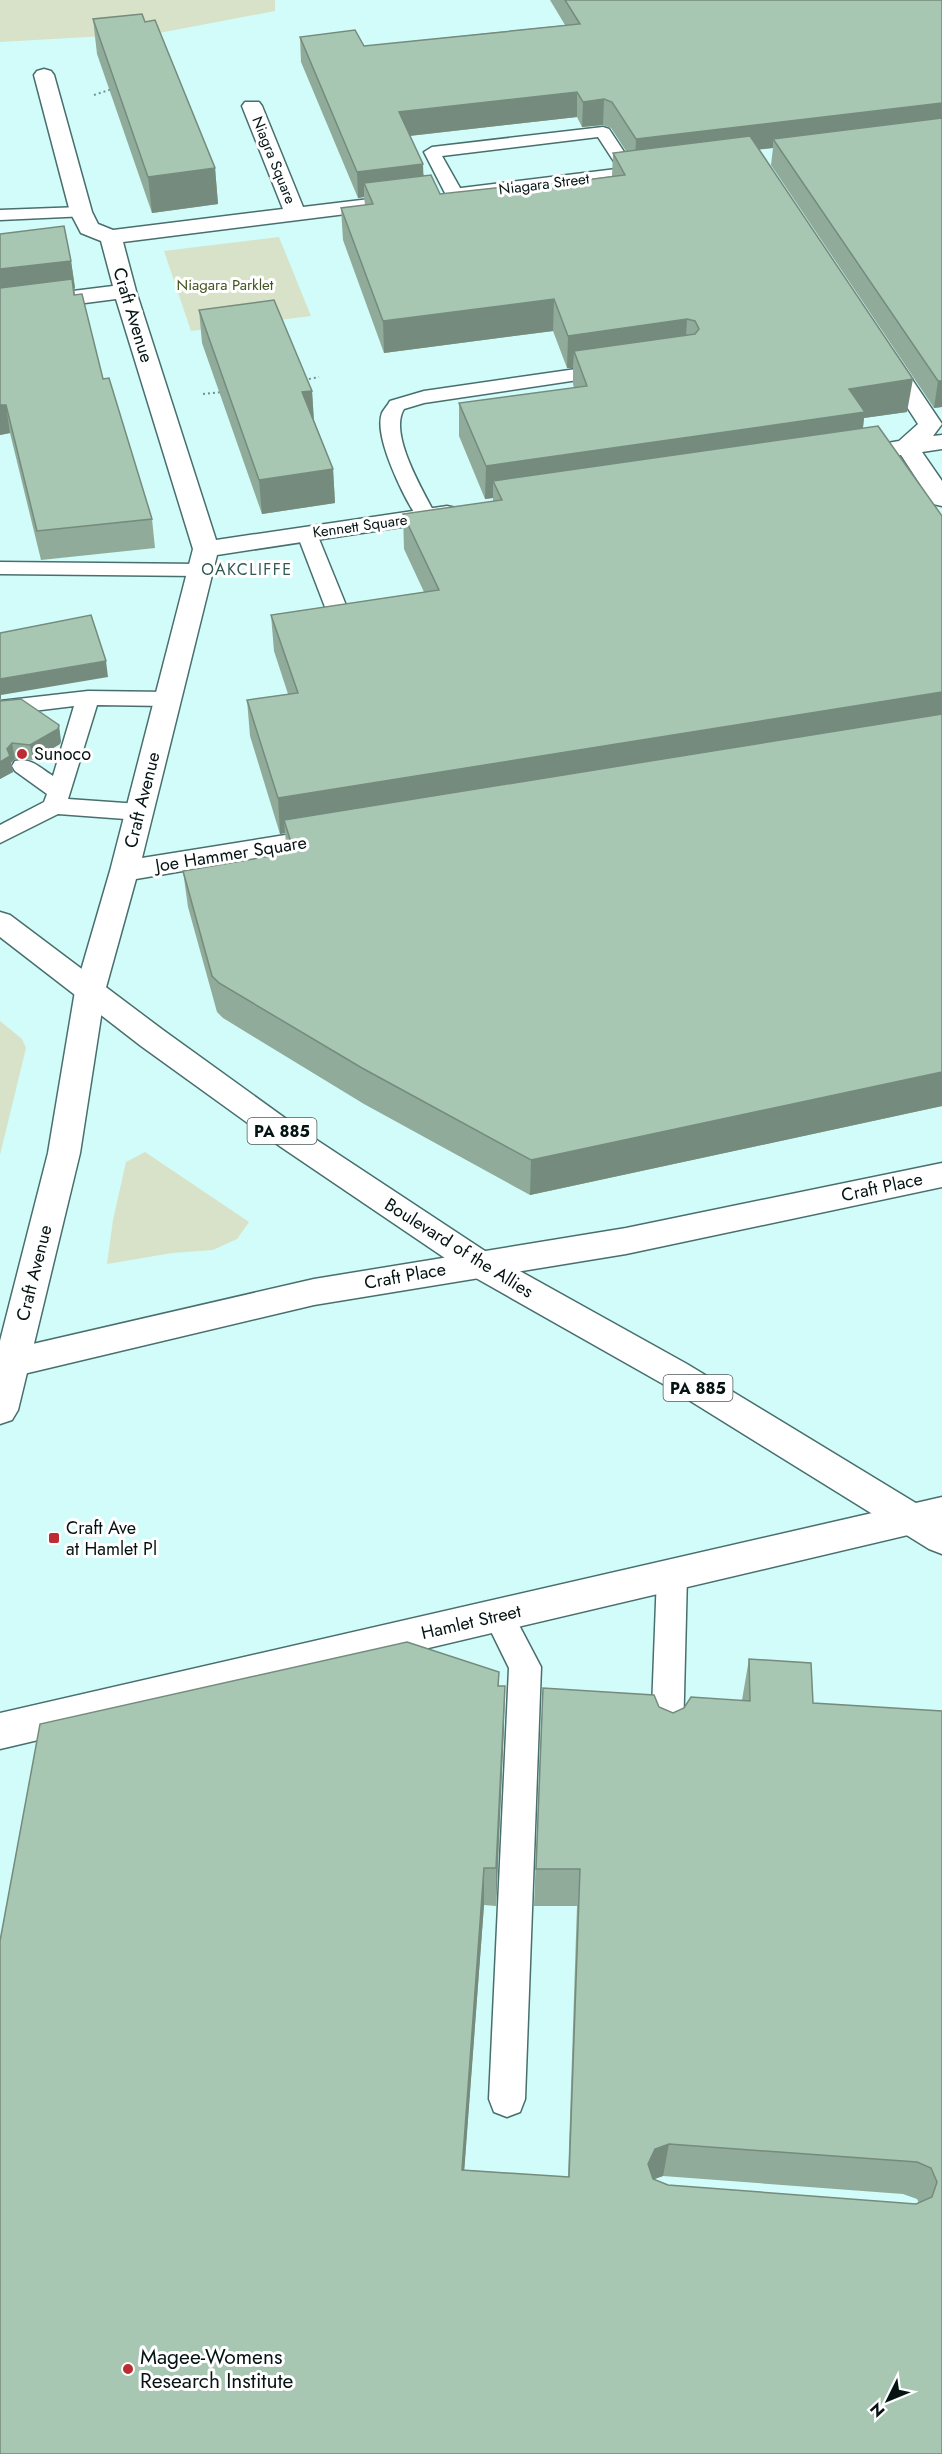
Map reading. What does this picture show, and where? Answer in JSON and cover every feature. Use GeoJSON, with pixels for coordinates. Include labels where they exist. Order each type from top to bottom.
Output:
{"type":"FeatureCollection","features":[{"type":"Feature","properties":{"kind":"street"},"geometry":{"type":"LineString","coordinates":[[44,75],[81,212],[89,228],[111,237],[409,200]]}},
{"type":"Feature","properties":{"kind":"street","name":"Niagra Square"},"geometry":{"type":"LineString","coordinates":[[252,106],[295,214]]}},
{"type":"Feature","properties":{"kind":"street","name":"Niagara Street"},"geometry":{"type":"LineString","coordinates":[[432,197],[675,168]]}},
{"type":"Feature","properties":{"kind":"street","name":"Craft Avenue"},"geometry":{"type":"LineString","coordinates":[[0,1410],[64,1153],[90,991],[124,871],[204,559],[124,291],[111,237]]}},
{"type":"Feature","properties":{"kind":"street"},"geometry":{"type":"LineString","coordinates":[[0,307],[124,291]]}},
{"type":"Feature","properties":{"kind":"street"},"geometry":{"type":"LineString","coordinates":[[873,337],[931,425],[907,447]]}},
{"type":"Feature","properties":{"kind":"street"},"geometry":{"type":"LineString","coordinates":[[824,459],[942,442]]}},
{"type":"Feature","properties":{"kind":"street"},"geometry":{"type":"LineString","coordinates":[[907,447],[942,499]]}},
{"type":"Feature","properties":{"kind":"street","name":"Kennett Square"},"geometry":{"type":"LineString","coordinates":[[204,559],[307,534],[470,510]]}},
{"type":"Feature","properties":{"kind":"street","name":"Joe Hammer Square"},"geometry":{"type":"LineString","coordinates":[[124,871],[354,834]]}},
{"type":"Feature","properties":{"kind":"street","name":"Boulevard of the Allies"},"geometry":{"type":"LineString","coordinates":[[0,922],[152,1038],[292,1139],[479,1264],[675,1374],[932,1524]]}},
{"type":"Feature","properties":{"kind":"street","name":"Craft Place"},"geometry":{"type":"LineString","coordinates":[[11,1363],[314,1292],[626,1241],[942,1175]]}},
{"type":"Feature","properties":{"kind":"street","name":"Hamlet Street"},"geometry":{"type":"LineString","coordinates":[[0,1731],[672,1575],[932,1524]]}},
{"type":"Feature","properties":{"kind":"lane"},"geometry":{"type":"LineString","coordinates":[[455,195],[432,152],[603,132],[630,173]]}},
{"type":"Feature","properties":{"kind":"lane"},"geometry":{"type":"LineString","coordinates":[[0,215],[81,212]]}},
{"type":"Feature","properties":{"kind":"lane"},"geometry":{"type":"LineString","coordinates":[[426,516],[392,442],[390,415],[398,404],[424,397],[626,368]]}},
{"type":"Feature","properties":{"kind":"lane"},"geometry":{"type":"LineString","coordinates":[[307,534],[341,620]]}},
{"type":"Feature","properties":{"kind":"lane"},"geometry":{"type":"LineString","coordinates":[[0,568],[204,559]]}},
{"type":"Feature","properties":{"kind":"lane"},"geometry":{"type":"LineString","coordinates":[[4,827],[57,799],[88,698]]}},
{"type":"Feature","properties":{"kind":"lane"},"geometry":{"type":"LineString","coordinates":[[0,708],[88,698],[168,699]]}},
{"type":"Feature","properties":{"kind":"lane"},"geometry":{"type":"LineString","coordinates":[[23,766],[57,799],[139,812]]}},
{"type":"Feature","properties":{"kind":"lane"},"geometry":{"type":"LineString","coordinates":[[667,1736],[672,1575]]}},
{"type":"Feature","properties":{"kind":"lane"},"geometry":{"type":"LineString","coordinates":[[498,1615],[525,1667],[507,2099]]}},
{"type":"Feature","properties":{"kind":"path"},"geometry":{"type":"LineString","coordinates":[[94,96],[116,88]]}},
{"type":"Feature","properties":{"kind":"path"},"geometry":{"type":"LineString","coordinates":[[298,381],[319,377]]}},
{"type":"Feature","properties":{"kind":"path"},"geometry":{"type":"LineString","coordinates":[[215,393],[223,392]]}},
{"type":"Feature","properties":{"kind":"green space"},"geometry":{"type":"Polygon","coordinates":[[[0,0],[275,0],[275,11],[159,33],[0,42],[0,0]]]}},
{"type":"Feature","properties":{"kind":"green space","name":"Niagara Parklet"},"geometry":{"type":"Polygon","coordinates":[[[279,237],[311,316],[191,331],[164,251],[279,237]]]}},
{"type":"Feature","properties":{"kind":"green space"},"geometry":{"type":"Polygon","coordinates":[[[0,1021],[22,1039],[26,1048],[0,1155],[0,1021]]]}},
{"type":"Feature","properties":{"kind":"green space"},"geometry":{"type":"Polygon","coordinates":[[[145,1152],[249,1222],[237,1239],[213,1250],[172,1253],[107,1264],[113,1220],[126,1162],[145,1152]]]}},
{"type":"Feature","properties":{"kind":"building"},"geometry":{"type":"Polygon","coordinates":[[[565,0],[942,0],[942,103],[636,139],[612,102],[604,99],[583,102],[577,92],[399,112],[423,164],[357,172],[300,37],[355,30],[364,46],[580,24],[565,0]]]}},
{"type":"Feature","properties":{"kind":"building"},"geometry":{"type":"Polygon","coordinates":[[[142,14],[145,22],[155,20],[215,168],[148,177],[93,19],[142,14]]]}},
{"type":"Feature","properties":{"kind":"building"},"geometry":{"type":"Polygon","coordinates":[[[942,118],[942,381],[938,381],[773,139],[942,118]]]}},
{"type":"Feature","properties":{"kind":"building"},"geometry":{"type":"Polygon","coordinates":[[[750,136],[913,379],[849,389],[865,412],[486,466],[459,403],[587,386],[574,351],[695,334],[699,329],[695,321],[687,319],[568,336],[554,299],[383,321],[341,208],[373,204],[364,183],[431,175],[440,194],[504,187],[506,190],[625,175],[613,153],[750,136]]]}},
{"type":"Feature","properties":{"kind":"building"},"geometry":{"type":"Polygon","coordinates":[[[64,226],[71,261],[0,269],[0,234],[64,226]]]}},
{"type":"Feature","properties":{"kind":"building"},"geometry":{"type":"Polygon","coordinates":[[[72,279],[74,295],[82,294],[103,379],[109,378],[152,519],[37,531],[6,405],[0,405],[0,288],[72,279]]]}},
{"type":"Feature","properties":{"kind":"building"},"geometry":{"type":"Polygon","coordinates":[[[274,300],[312,391],[302,392],[333,469],[259,480],[199,310],[274,300]]]}},
{"type":"Feature","properties":{"kind":"building"},"geometry":{"type":"Polygon","coordinates":[[[878,426],[942,516],[942,692],[278,798],[247,700],[298,693],[271,615],[439,590],[403,514],[502,500],[493,481],[878,426]]]}},
{"type":"Feature","properties":{"kind":"building"},"geometry":{"type":"Polygon","coordinates":[[[91,615],[106,661],[0,679],[0,633],[91,615]]]}},
{"type":"Feature","properties":{"kind":"building"},"geometry":{"type":"Polygon","coordinates":[[[21,699],[59,725],[58,729],[30,745],[12,743],[7,749],[10,756],[0,762],[0,701],[21,699]]]}},
{"type":"Feature","properties":{"kind":"building"},"geometry":{"type":"Polygon","coordinates":[[[942,714],[942,1072],[531,1160],[362,1068],[219,983],[212,976],[183,871],[294,852],[284,820],[942,714]]]}},
{"type":"Feature","properties":{"kind":"building"},"geometry":{"type":"Polygon","coordinates":[[[407,1642],[499,1672],[498,1686],[505,1686],[496,1868],[484,1868],[462,2170],[569,2177],[580,1869],[536,1869],[543,1688],[654,1695],[659,1707],[673,1713],[684,1708],[691,1697],[750,1701],[749,1659],[811,1663],[813,1703],[942,1711],[942,2454],[0,2454],[0,1941],[40,1724],[407,1642]],[[669,2144],[655,2149],[648,2164],[653,2179],[668,2185],[916,2204],[932,2197],[937,2182],[931,2168],[917,2162],[669,2144]]]}},
{"type":"Feature","properties":{"kind":"place","name":"Sunoco"},"geometry":{"type":"Point","coordinates":[22,754]}},
{"type":"Feature","properties":{"kind":"place","name":"Craft Ave at Hamlet Pl"},"geometry":{"type":"Point","coordinates":[54,1538]}},
{"type":"Feature","properties":{"kind":"place","name":"Magee-Womens Research Institute"},"geometry":{"type":"Point","coordinates":[128,2369]}},
{"type":"Feature","properties":{"kind":"district","name":"OAKCLIFFE"},"geometry":{"type":"Point","coordinates":[247,569]}}]}
